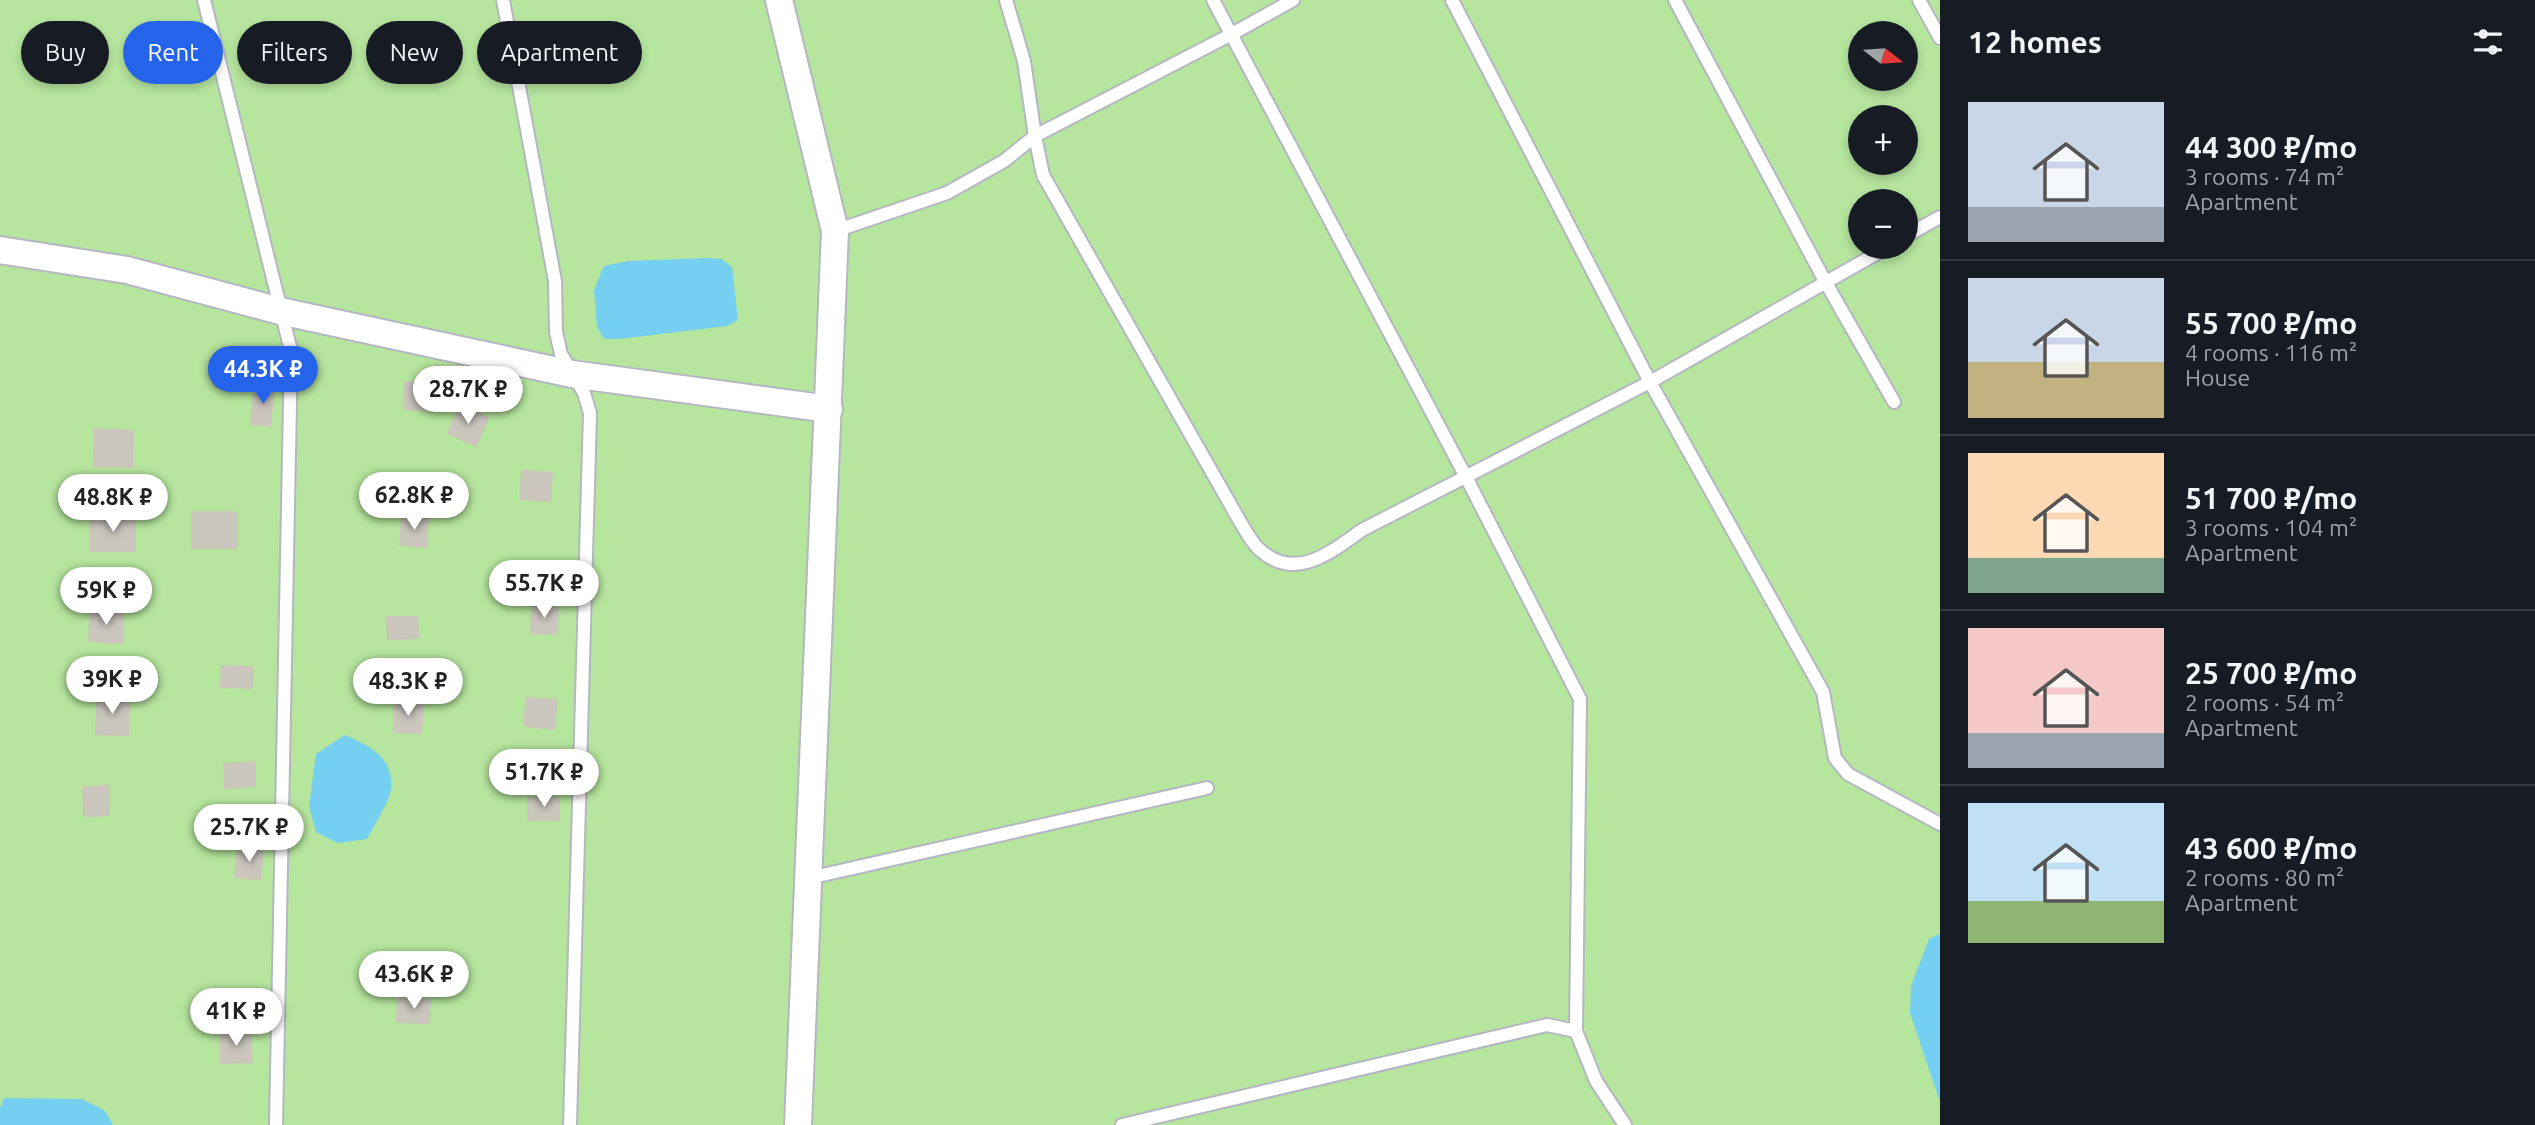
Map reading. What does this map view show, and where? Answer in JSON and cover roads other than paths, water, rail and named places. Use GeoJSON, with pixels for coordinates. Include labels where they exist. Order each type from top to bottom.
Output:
{"type":"FeatureCollection","features":[{"type":"Feature","properties":{"kind":"street"},"geometry":{"type":"LineString","coordinates":[[779,0],[835,231],[798,1125]]}},
{"type":"Feature","properties":{"kind":"street"},"geometry":{"type":"LineString","coordinates":[[0,250],[127,270],[280,311],[572,374],[828,409]]}},
{"type":"Feature","properties":{"kind":"lane"},"geometry":{"type":"LineString","coordinates":[[204,0],[291,351],[276,1125]]}},
{"type":"Feature","properties":{"kind":"lane"},"geometry":{"type":"LineString","coordinates":[[503,0],[555,281],[556,332],[561,354],[584,393],[590,413],[570,1125]]}},
{"type":"Feature","properties":{"kind":"lane"},"geometry":{"type":"LineString","coordinates":[[1006,0],[1024,61],[1043,175],[1238,518],[1258,549],[1278,562],[1300,564],[1325,557],[1362,530],[1650,382],[1867,259]]}},
{"type":"Feature","properties":{"kind":"lane"},"geometry":{"type":"LineString","coordinates":[[1213,0],[1466,477],[1580,699],[1576,1031],[1596,1081],[1625,1125]]}},
{"type":"Feature","properties":{"kind":"lane"},"geometry":{"type":"LineString","coordinates":[[835,231],[947,193],[1004,161],[1035,136],[1293,0]]}},
{"type":"Feature","properties":{"kind":"lane"},"geometry":{"type":"LineString","coordinates":[[1452,0],[1650,382],[1823,692],[1835,758],[1848,774],[1940,824]]}},
{"type":"Feature","properties":{"kind":"lane"},"geometry":{"type":"LineString","coordinates":[[1675,0],[1826,283],[1894,402]]}},
{"type":"Feature","properties":{"kind":"lane"},"geometry":{"type":"LineString","coordinates":[[1919,0],[1940,38]]}},
{"type":"Feature","properties":{"kind":"lane"},"geometry":{"type":"LineString","coordinates":[[1918,229],[1940,217]]}},
{"type":"Feature","properties":{"kind":"lane"},"geometry":{"type":"LineString","coordinates":[[809,878],[1207,788]]}},
{"type":"Feature","properties":{"kind":"lane"},"geometry":{"type":"LineString","coordinates":[[1122,1125],[1547,1026],[1576,1031]]}},
{"type":"Feature","properties":{"kind":"water"},"geometry":{"type":"Polygon","coordinates":[[[721,259],[732,267],[738,320],[727,326],[604,339],[597,327],[594,290],[604,266],[628,261],[721,259]]]}},
{"type":"Feature","properties":{"kind":"water"},"geometry":{"type":"Polygon","coordinates":[[[345,735],[371,749],[384,761],[389,769],[391,789],[385,807],[367,839],[338,843],[316,832],[309,806],[316,754],[345,735]]]}},
{"type":"Feature","properties":{"kind":"water"},"geometry":{"type":"Polygon","coordinates":[[[1940,934],[1940,1102],[1910,1013],[1911,986],[1929,939],[1940,934]]]}},
{"type":"Feature","properties":{"kind":"water"},"geometry":{"type":"Polygon","coordinates":[[[4,1098],[82,1099],[105,1111],[113,1125],[0,1125],[0,1108],[4,1098]]]}}]}
